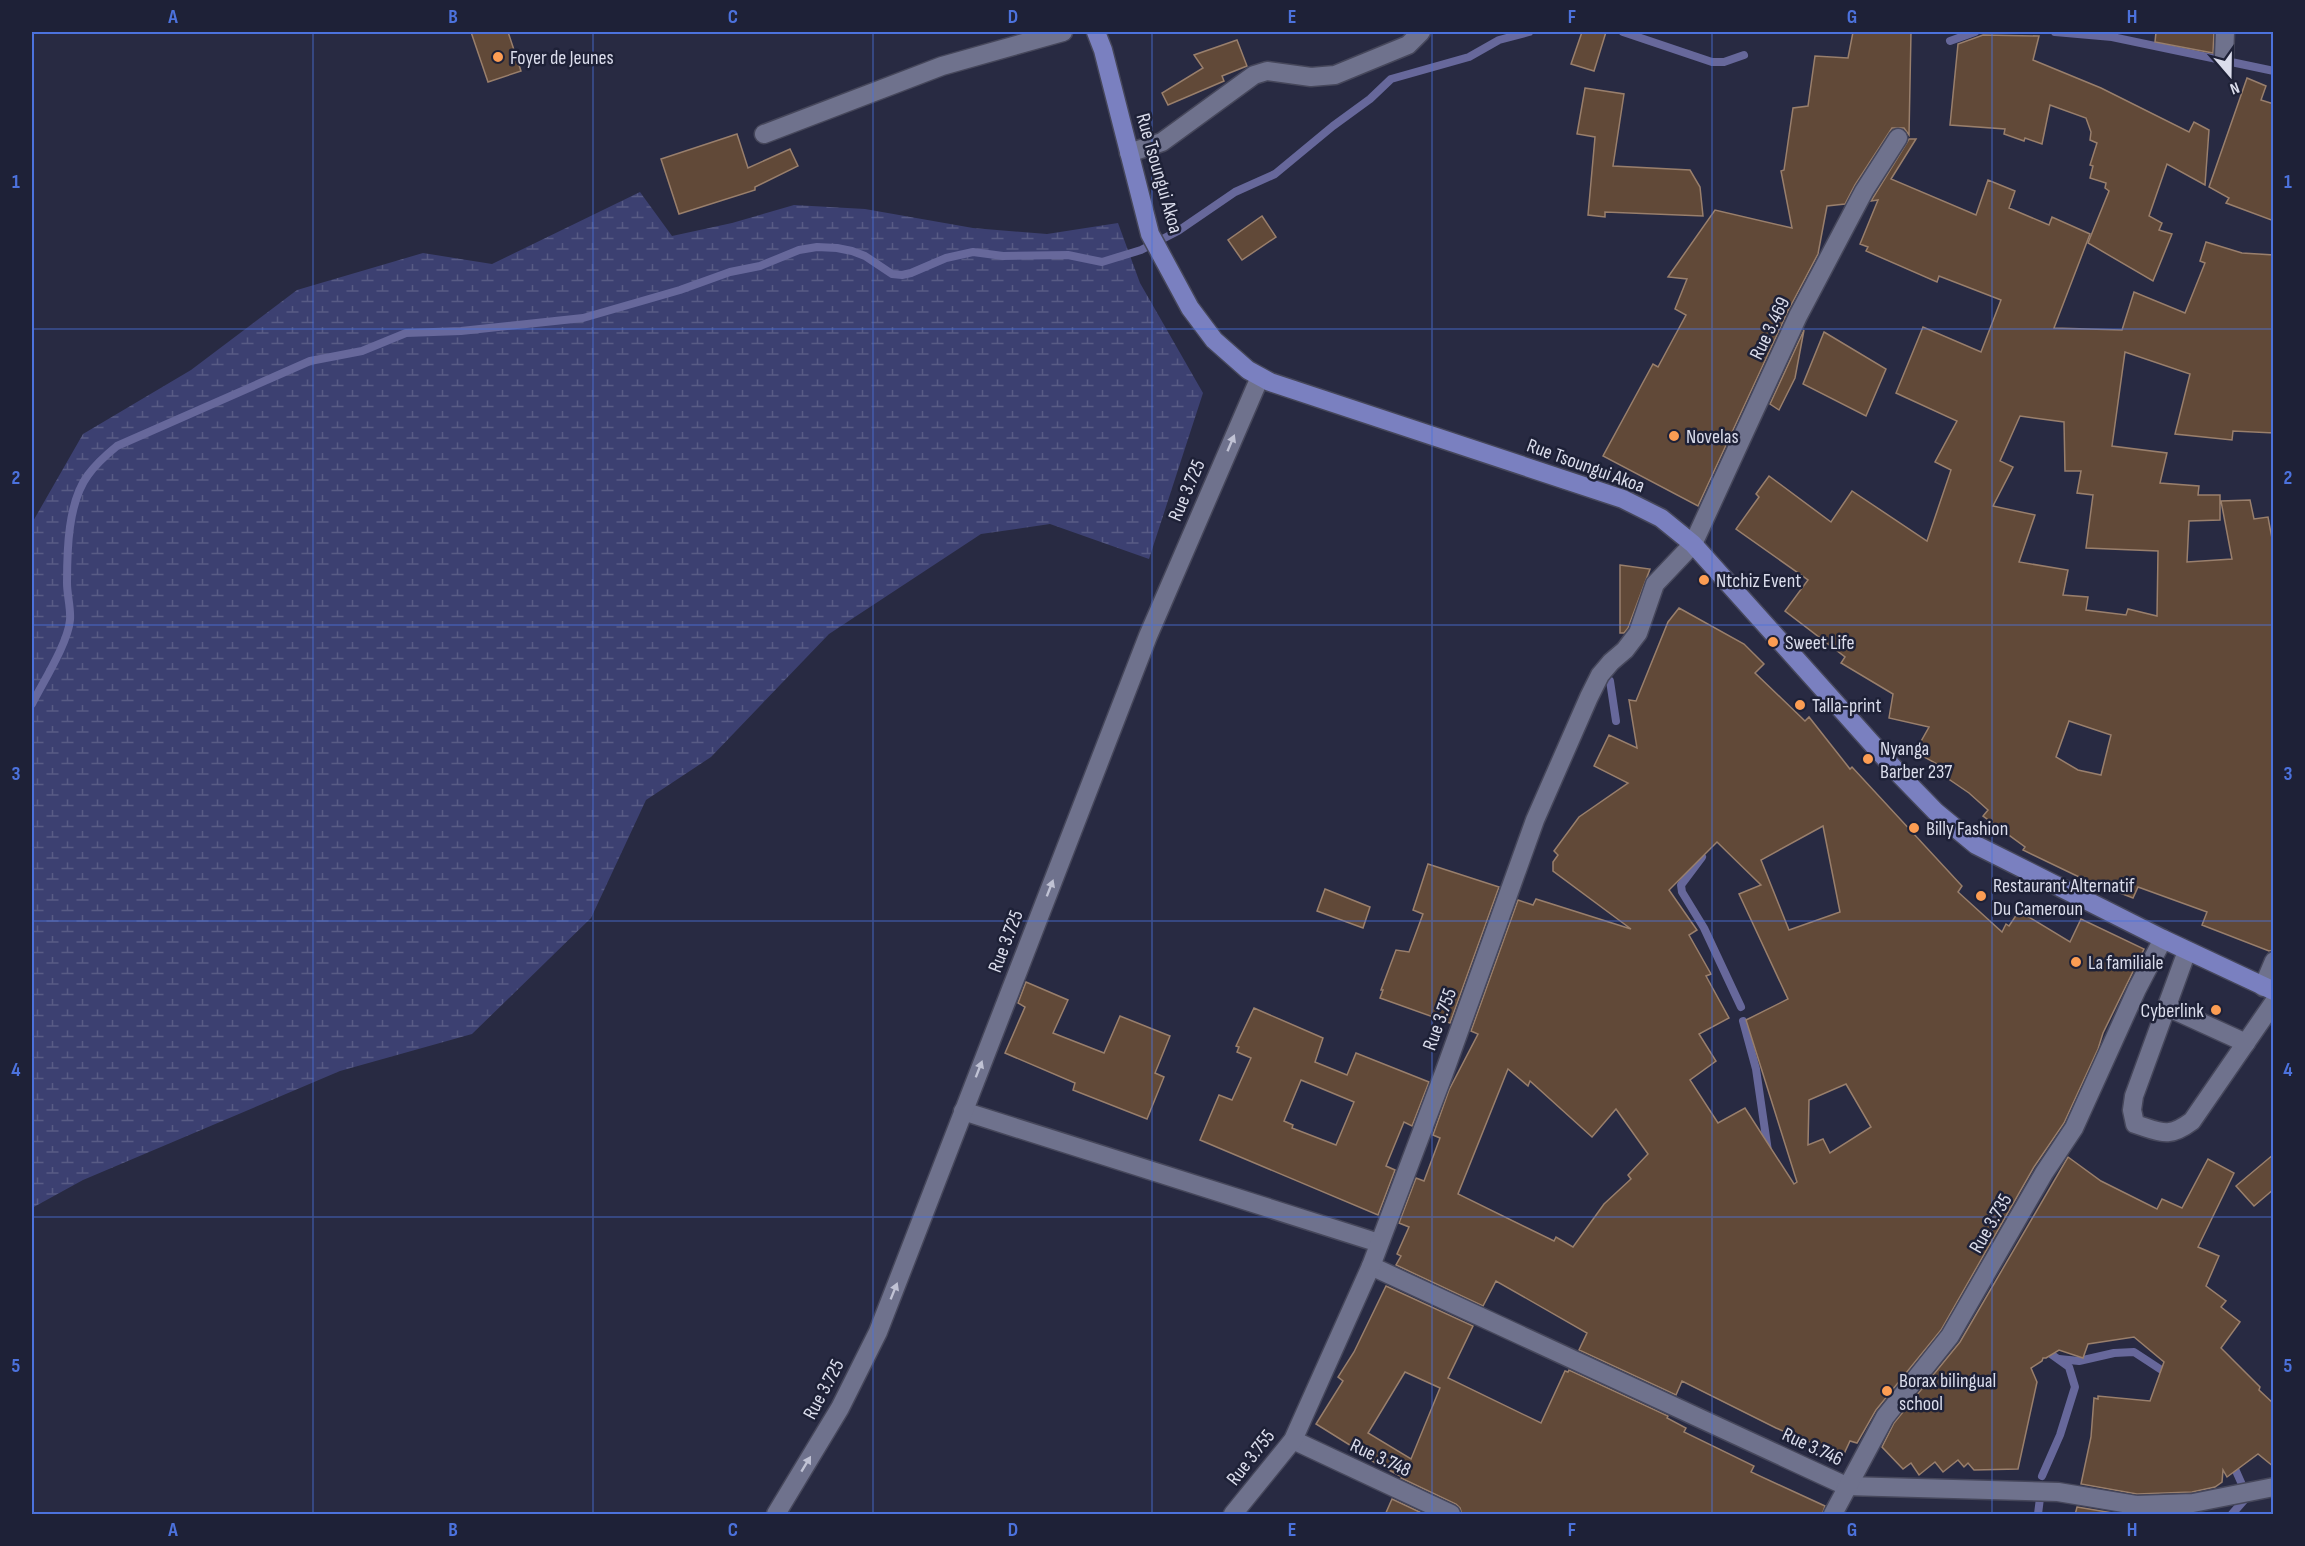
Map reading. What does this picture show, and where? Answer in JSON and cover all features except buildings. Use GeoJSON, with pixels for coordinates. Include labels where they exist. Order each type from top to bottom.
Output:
{"type":"FeatureCollection","features":[{"type":"Feature","properties":{"kind":"main road","name":"Rue Tsoungui Akoa"},"geometry":{"type":"LineString","coordinates":[[1096,32],[1103,50],[1150,234],[1190,308],[1214,340],[1248,370],[1294,391],[1623,499],[1661,518],[1693,544],[1901,776],[1936,812],[1976,845],[2268,989]]}},
{"type":"Feature","properties":{"kind":"street"},"geometry":{"type":"LineString","coordinates":[[764,134],[942,66],[1063,32]]}},
{"type":"Feature","properties":{"kind":"street"},"geometry":{"type":"LineString","coordinates":[[1129,153],[1162,142],[1254,75],[1267,71],[1311,77],[1335,75],[1408,45],[1421,32]]}},
{"type":"Feature","properties":{"kind":"street"},"geometry":{"type":"LineString","coordinates":[[2224,57],[2225,32]]}},
{"type":"Feature","properties":{"kind":"street","name":"Rue 3.469"},"geometry":{"type":"LineString","coordinates":[[1693,544],[1798,316],[1864,191],[1898,138]]}},
{"type":"Feature","properties":{"kind":"street","name":"Rue 3.725"},"geometry":{"type":"LineString","coordinates":[[777,1515],[840,1408],[878,1332],[1148,636],[1260,376]]}},
{"type":"Feature","properties":{"kind":"street","name":"Rue 3.755"},"geometry":{"type":"LineString","coordinates":[[1233,1515],[1293,1440],[1371,1266],[1535,819],[1589,697],[1600,675],[1638,633],[1655,584],[1693,544]]}},
{"type":"Feature","properties":{"kind":"street","name":"Rue 3.735"},"geometry":{"type":"LineString","coordinates":[[1833,1515],[1846,1486],[1885,1417],[1950,1336],[2044,1173],[2074,1128],[2137,989],[2163,939]]}},
{"type":"Feature","properties":{"kind":"street"},"geometry":{"type":"LineString","coordinates":[[2187,951],[2134,1096],[2132,1110],[2135,1124],[2164,1133],[2179,1131],[2192,1121],[2274,1002]]}},
{"type":"Feature","properties":{"kind":"street"},"geometry":{"type":"LineString","coordinates":[[2268,989],[2274,961]]}},
{"type":"Feature","properties":{"kind":"street"},"geometry":{"type":"LineString","coordinates":[[2167,1007],[2246,1043]]}},
{"type":"Feature","properties":{"kind":"street"},"geometry":{"type":"LineString","coordinates":[[963,1111],[1380,1243]]}},
{"type":"Feature","properties":{"kind":"street","name":"Rue 3.746"},"geometry":{"type":"LineString","coordinates":[[1371,1266],[1846,1486],[2058,1492],[2135,1510],[2193,1503],[2274,1487]]}},
{"type":"Feature","properties":{"kind":"street","name":"Rue 3.748"},"geometry":{"type":"LineString","coordinates":[[1293,1440],[1451,1515]]}},
{"type":"Feature","properties":{"kind":"green space"},"geometry":{"type":"Polygon","coordinates":[[[640,192],[672,236],[732,223],[794,205],[865,209],[973,228],[1047,234],[1118,223],[1140,283],[1203,393],[1149,559],[1050,524],[981,534],[829,634],[711,757],[646,800],[591,918],[472,1034],[340,1071],[83,1180],[32,1208],[32,523],[83,434],[191,370],[297,290],[423,253],[492,264],[640,192]]]}},
{"type":"Feature","properties":{"kind":"waterway"},"geometry":{"type":"LineString","coordinates":[[32,704],[65,640],[70,620],[67,556],[76,499],[91,471],[117,446],[310,361],[362,351],[406,333],[461,331],[583,318],[680,290],[730,272],[760,266],[799,250],[817,247],[852,251],[865,256],[892,274],[902,275],[946,258],[973,252],[1003,256],[1068,255],[1102,262],[1141,250],[1178,231],[1235,192],[1275,174],[1370,99],[1391,79],[1469,57],[1499,40],[1529,32]]}},
{"type":"Feature","properties":{"kind":"waterway"},"geometry":{"type":"LineString","coordinates":[[1623,32],[1712,62],[1724,62],[1744,55]]}},
{"type":"Feature","properties":{"kind":"waterway"},"geometry":{"type":"LineString","coordinates":[[1950,41],[1975,32]]}},
{"type":"Feature","properties":{"kind":"waterway"},"geometry":{"type":"LineString","coordinates":[[2055,32],[2112,37],[2274,71]]}},
{"type":"Feature","properties":{"kind":"waterway"},"geometry":{"type":"LineString","coordinates":[[1610,681],[1616,721]]}},
{"type":"Feature","properties":{"kind":"waterway"},"geometry":{"type":"LineString","coordinates":[[1702,857],[1681,885],[1682,892],[1704,928],[1741,1007]]}},
{"type":"Feature","properties":{"kind":"waterway"},"geometry":{"type":"LineString","coordinates":[[1743,1021],[1756,1069],[1768,1151]]}},
{"type":"Feature","properties":{"kind":"waterway"},"geometry":{"type":"LineString","coordinates":[[2042,1476],[2060,1435],[2075,1387],[2069,1367],[2044,1349]]}},
{"type":"Feature","properties":{"kind":"waterway"},"geometry":{"type":"LineString","coordinates":[[2059,1359],[2079,1361],[2114,1353],[2134,1352],[2160,1369]]}},
{"type":"Feature","properties":{"kind":"waterway"},"geometry":{"type":"LineString","coordinates":[[2232,1462],[2244,1489]]}},
{"type":"Feature","properties":{"kind":"waterway"},"geometry":{"type":"LineString","coordinates":[[2038,1514],[2040,1498]]}},
{"type":"Feature","properties":{"kind":"waterway"},"geometry":{"type":"LineString","coordinates":[[2232,1514],[2246,1498]]}},
{"type":"Feature","properties":{"kind":"place","name":"Foyer de Jeunes"},"geometry":{"type":"Point","coordinates":[498,57]}},
{"type":"Feature","properties":{"kind":"place","name":"Novelas"},"geometry":{"type":"Point","coordinates":[1674,436]}},
{"type":"Feature","properties":{"kind":"place","name":"Ntchiz Event"},"geometry":{"type":"Point","coordinates":[1704,580]}},
{"type":"Feature","properties":{"kind":"place","name":"Sweet Life"},"geometry":{"type":"Point","coordinates":[1773,642]}},
{"type":"Feature","properties":{"kind":"place","name":"Talla-print"},"geometry":{"type":"Point","coordinates":[1800,705]}},
{"type":"Feature","properties":{"kind":"place","name":"Nyanga Barber 237"},"geometry":{"type":"Point","coordinates":[1868,759]}},
{"type":"Feature","properties":{"kind":"place","name":"Billy Fashion"},"geometry":{"type":"Point","coordinates":[1914,828]}},
{"type":"Feature","properties":{"kind":"place","name":"Restaurant Alternatif Du Cameroun"},"geometry":{"type":"Point","coordinates":[1981,896]}},
{"type":"Feature","properties":{"kind":"place","name":"La familiale"},"geometry":{"type":"Point","coordinates":[2076,962]}},
{"type":"Feature","properties":{"kind":"place","name":"Cyberlink"},"geometry":{"type":"Point","coordinates":[2216,1010]}},
{"type":"Feature","properties":{"kind":"place","name":"Borax bilingual school"},"geometry":{"type":"Point","coordinates":[1887,1391]}}]}
